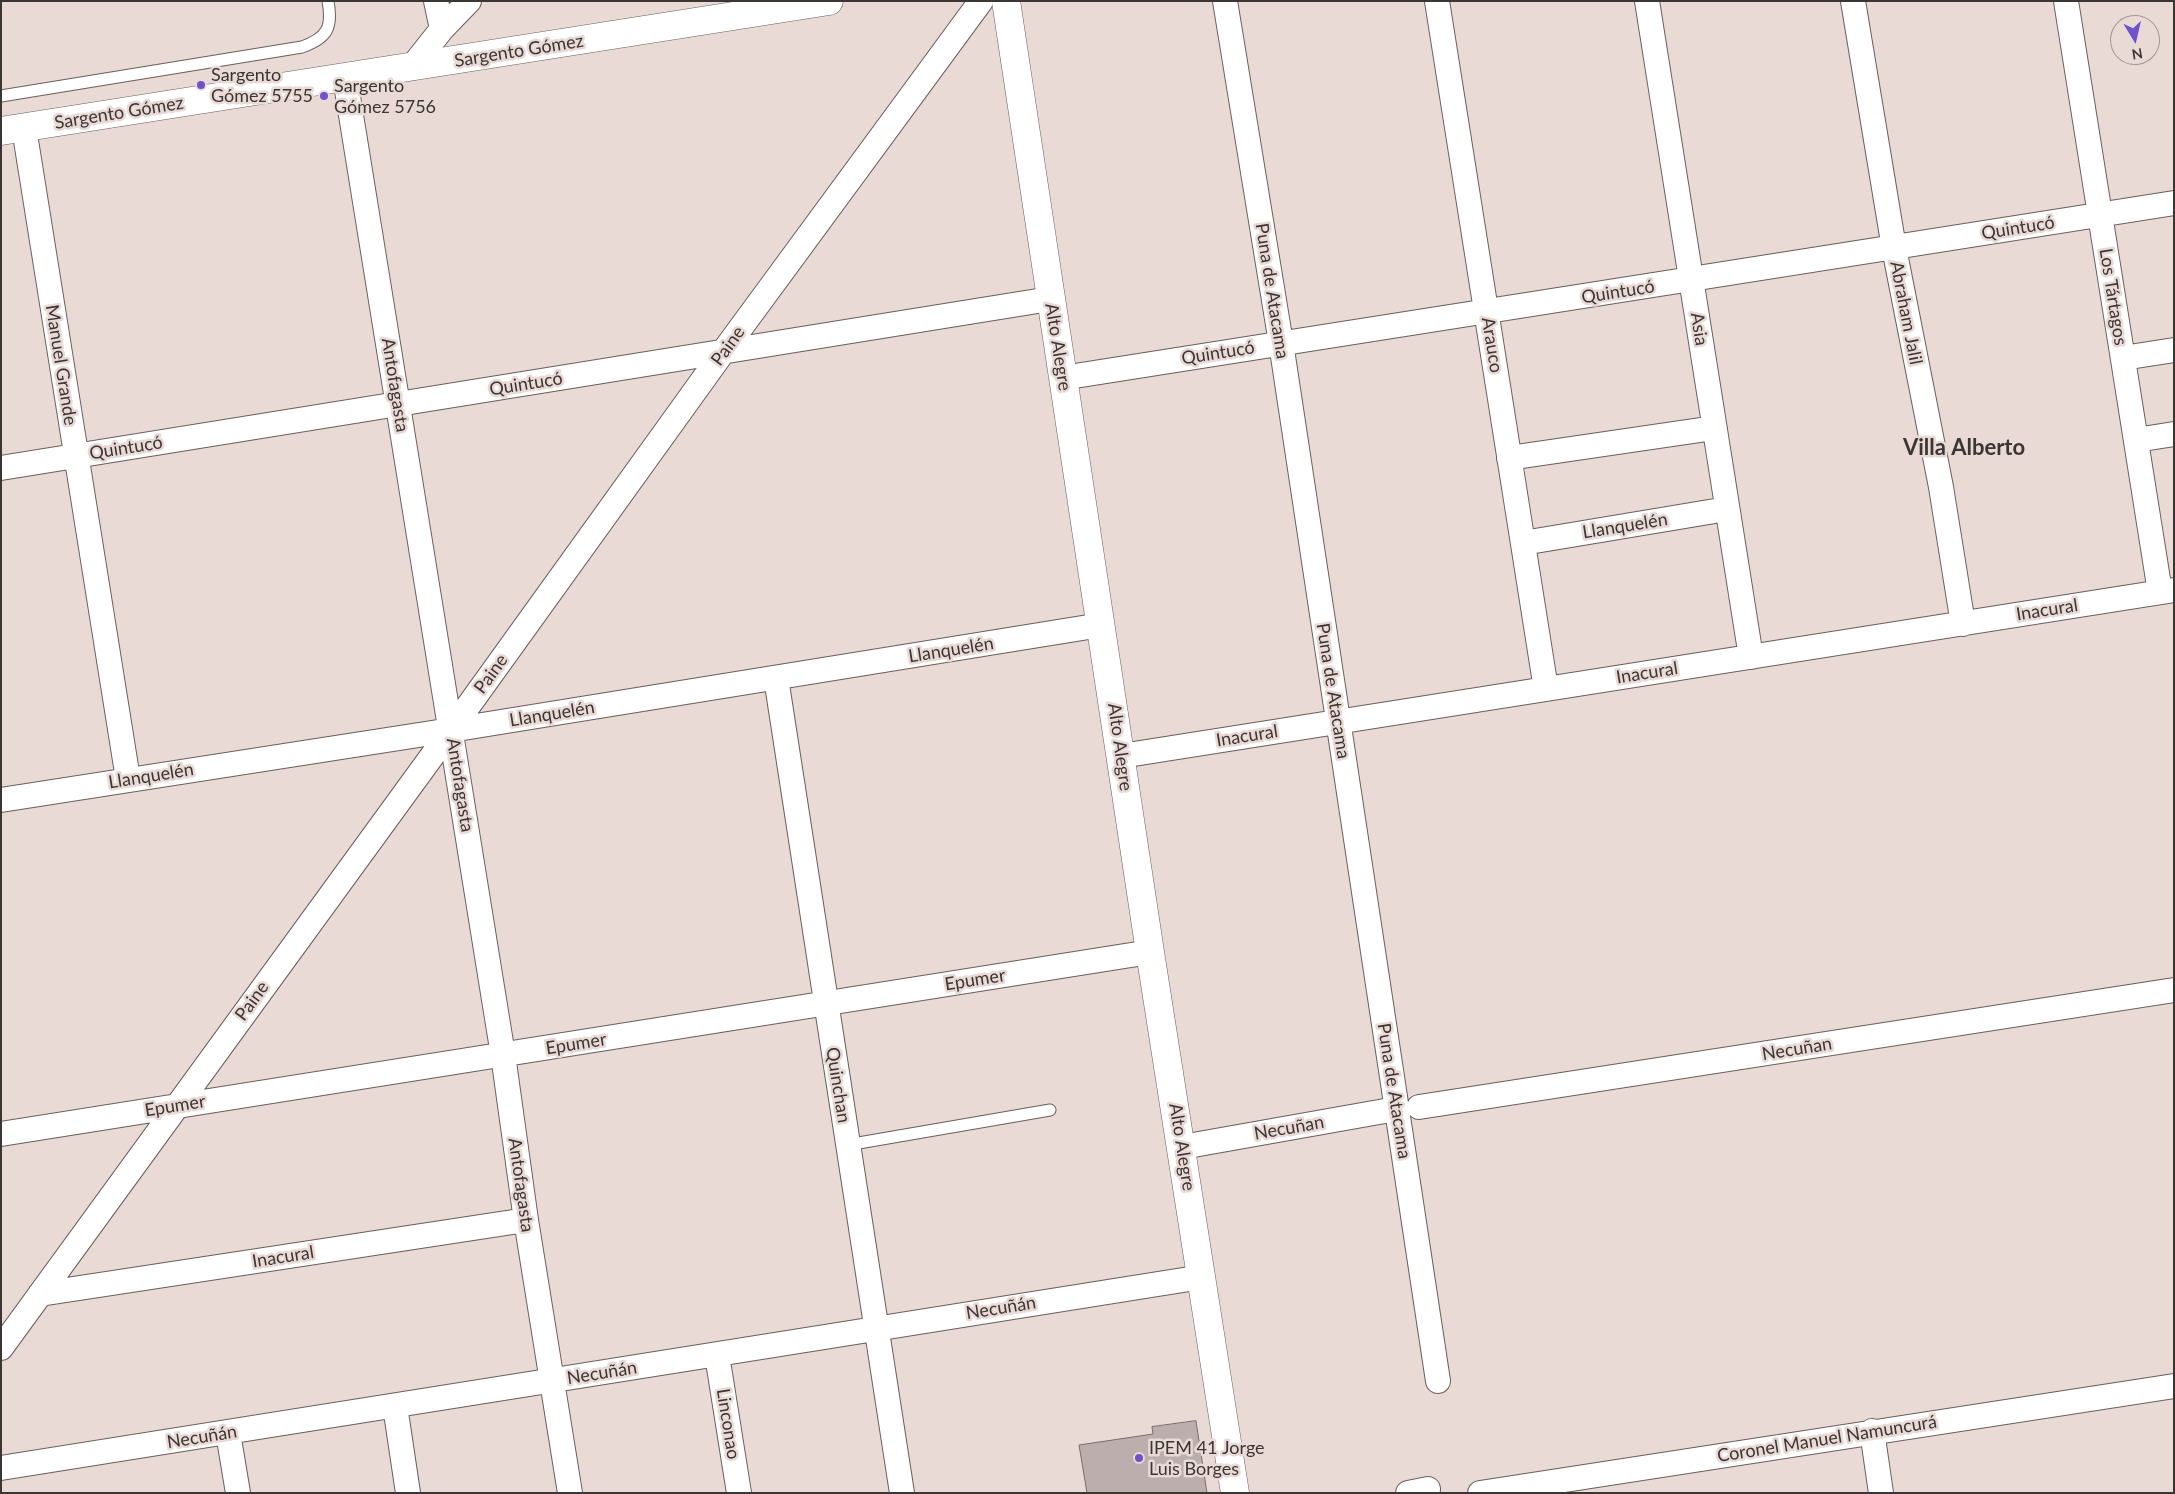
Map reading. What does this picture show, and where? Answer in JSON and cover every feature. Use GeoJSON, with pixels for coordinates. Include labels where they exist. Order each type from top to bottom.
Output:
{"type":"FeatureCollection","features":[{"type":"Feature","properties":{"kind":"main road","name":"Sargento Gómez"},"geometry":{"type":"LineString","coordinates":[[12,130],[828,1]]}},
{"type":"Feature","properties":{"kind":"main road","name":"Alto Alegre"},"geometry":{"type":"LineString","coordinates":[[1006,1],[1150,952],[1235,1493]]}},
{"type":"Feature","properties":{"kind":"street"},"geometry":{"type":"LineString","coordinates":[[436,1],[442,29]]}},
{"type":"Feature","properties":{"kind":"street"},"geometry":{"type":"LineString","coordinates":[[411,68],[442,29],[469,1]]}},
{"type":"Feature","properties":{"kind":"street","name":"Paine"},"geometry":{"type":"LineString","coordinates":[[1,1348],[451,730],[723,352],[981,1]]}},
{"type":"Feature","properties":{"kind":"street","name":"Puna de Atacama"},"geometry":{"type":"LineString","coordinates":[[1225,1],[1281,343],[1438,1381]]}},
{"type":"Feature","properties":{"kind":"street","name":"Arauco"},"geometry":{"type":"LineString","coordinates":[[1437,1],[1546,689]]}},
{"type":"Feature","properties":{"kind":"street","name":"Asia"},"geometry":{"type":"LineString","coordinates":[[1647,1],[1751,657]]}},
{"type":"Feature","properties":{"kind":"street","name":"Abraham Jalil"},"geometry":{"type":"LineString","coordinates":[[1853,1],[1894,248],[1940,488],[1963,624]]}},
{"type":"Feature","properties":{"kind":"street","name":"Los Tártagos"},"geometry":{"type":"LineString","coordinates":[[2066,1],[2136,440],[2167,591]]}},
{"type":"Feature","properties":{"kind":"street","name":"Antofagasta"},"geometry":{"type":"LineString","coordinates":[[345,78],[451,730],[570,1493]]}},
{"type":"Feature","properties":{"kind":"street","name":"Manuel Grande"},"geometry":{"type":"LineString","coordinates":[[12,130],[75,456],[128,779]]}},
{"type":"Feature","properties":{"kind":"street","name":"Quintucó"},"geometry":{"type":"LineString","coordinates":[[1062,378],[2174,203]]}},
{"type":"Feature","properties":{"kind":"street","name":"Quintucó"},"geometry":{"type":"LineString","coordinates":[[1,468],[1050,298]]}},
{"type":"Feature","properties":{"kind":"street"},"geometry":{"type":"LineString","coordinates":[[2123,358],[2174,350]]}},
{"type":"Feature","properties":{"kind":"street"},"geometry":{"type":"LineString","coordinates":[[1509,458],[1714,428]]}},
{"type":"Feature","properties":{"kind":"street"},"geometry":{"type":"LineString","coordinates":[[2136,440],[2174,434]]}},
{"type":"Feature","properties":{"kind":"street","name":"Llanquelén"},"geometry":{"type":"LineString","coordinates":[[1523,542],[1727,509]]}},
{"type":"Feature","properties":{"kind":"street","name":"Inacural"},"geometry":{"type":"LineString","coordinates":[[1121,756],[2167,591]]}},
{"type":"Feature","properties":{"kind":"street","name":"Llanquelén"},"geometry":{"type":"LineString","coordinates":[[1,800],[451,730],[1102,625]]}},
{"type":"Feature","properties":{"kind":"street","name":"Quinchan"},"geometry":{"type":"LineString","coordinates":[[776,678],[902,1493]]}},
{"type":"Feature","properties":{"kind":"street","name":"Epumer"},"geometry":{"type":"LineString","coordinates":[[1,1134],[1150,952]]}},
{"type":"Feature","properties":{"kind":"street","name":"Necuñan"},"geometry":{"type":"LineString","coordinates":[[1419,1106],[2174,990]]}},
{"type":"Feature","properties":{"kind":"street","name":"Necuñan"},"geometry":{"type":"LineString","coordinates":[[1182,1147],[1396,1109]]}},
{"type":"Feature","properties":{"kind":"street","name":"Inacural"},"geometry":{"type":"LineString","coordinates":[[40,1294],[526,1220]]}},
{"type":"Feature","properties":{"kind":"street","name":"Necuñán"},"geometry":{"type":"LineString","coordinates":[[1,1468],[1202,1277]]}},
{"type":"Feature","properties":{"kind":"street","name":"Linconao"},"geometry":{"type":"LineString","coordinates":[[717,1355],[739,1493]]}},
{"type":"Feature","properties":{"kind":"street","name":"Coronel Manuel Namuncurá"},"geometry":{"type":"LineString","coordinates":[[1480,1493],[1872,1431],[2174,1386]]}},
{"type":"Feature","properties":{"kind":"street"},"geometry":{"type":"LineString","coordinates":[[394,1406],[408,1493]]}},
{"type":"Feature","properties":{"kind":"street"},"geometry":{"type":"LineString","coordinates":[[1872,1431],[1881,1493]]}},
{"type":"Feature","properties":{"kind":"street"},"geometry":{"type":"LineString","coordinates":[[228,1433],[238,1493]]}},
{"type":"Feature","properties":{"kind":"lane"},"geometry":{"type":"LineString","coordinates":[[1,96],[302,47],[318,41],[328,29],[330,14],[328,1]]}},
{"type":"Feature","properties":{"kind":"lane"},"geometry":{"type":"LineString","coordinates":[[848,1145],[1050,1110]]}},
{"type":"Feature","properties":{"kind":"building","name":"IPEM 41 Jorge Luis Borges"},"geometry":{"type":"Polygon","coordinates":[[[1196,1421],[1207,1493],[1087,1493],[1079,1445],[1153,1434],[1152,1427],[1196,1421]]]}},
{"type":"Feature","properties":{"kind":"place","name":"Sargento Gómez 5755"},"geometry":{"type":"Point","coordinates":[201,85]}},
{"type":"Feature","properties":{"kind":"place","name":"Sargento Gómez 5756"},"geometry":{"type":"Point","coordinates":[324,96]}},
{"type":"Feature","properties":{"kind":"place","name":"IPEM 41 Jorge Luis Borges"},"geometry":{"type":"Point","coordinates":[1139,1458]}},
{"type":"Feature","properties":{"kind":"district","name":"Villa Alberto"},"geometry":{"type":"Point","coordinates":[1964,448]}}]}
